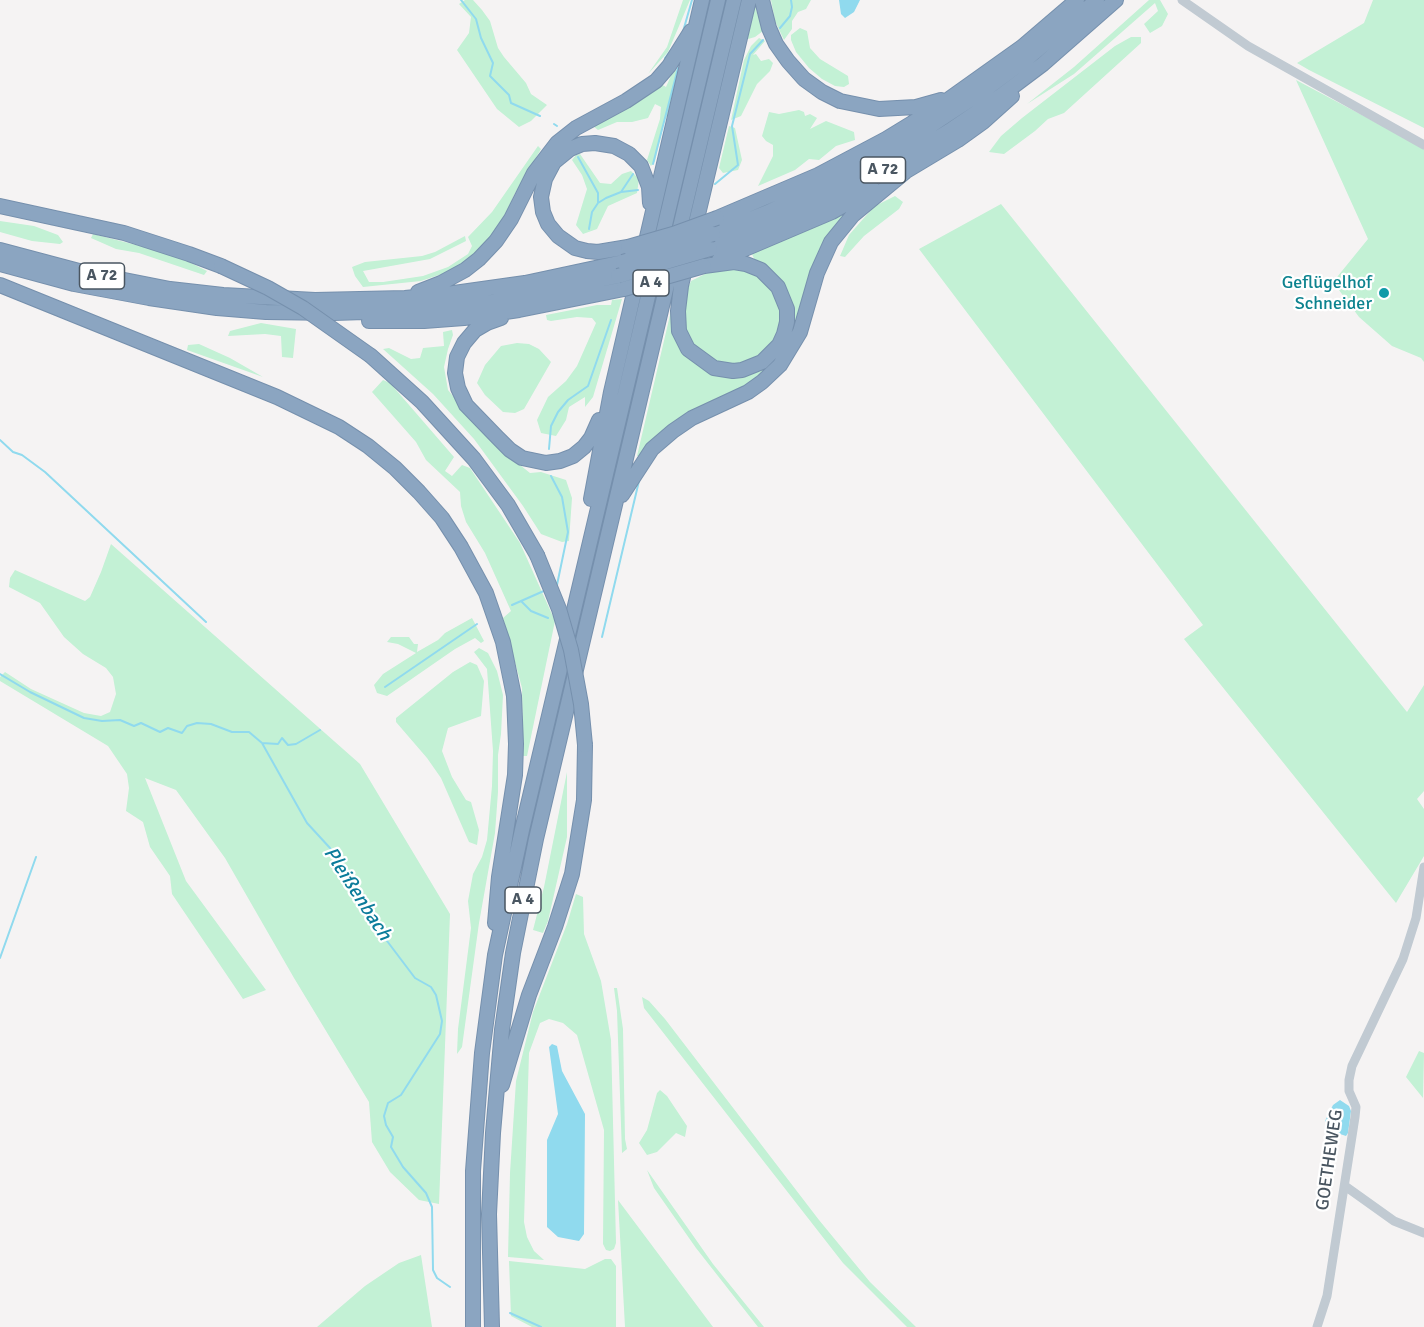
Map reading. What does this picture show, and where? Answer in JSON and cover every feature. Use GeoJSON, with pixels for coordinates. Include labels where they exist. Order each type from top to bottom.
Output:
{"type":"FeatureCollection","features":[{"type":"Feature","properties":{"kind":"highway"},"geometry":{"type":"LineString","coordinates":[[584,567],[598,454],[702,0]]}},
{"type":"Feature","properties":{"kind":"highway","name":"A 4"},"geometry":{"type":"LineString","coordinates":[[473,1327],[471,1243],[473,1171],[482,1053],[495,955],[522,830],[718,0]]}},
{"type":"Feature","properties":{"kind":"highway","name":"A 4"},"geometry":{"type":"LineString","coordinates":[[492,1327],[489,1214],[494,1109],[502,1030],[524,897],[734,0]]}},
{"type":"Feature","properties":{"kind":"highway"},"geometry":{"type":"LineString","coordinates":[[611,392],[591,438],[584,447],[573,456],[546,463],[522,458],[510,450],[466,405],[458,388],[455,373],[464,343],[475,330],[487,322],[519,310],[621,283],[704,266],[734,262],[761,270],[778,287],[787,309],[787,322],[779,345],[762,362],[742,370],[732,371],[714,368],[688,349],[679,331],[678,311],[683,277],[749,0]]}},
{"type":"Feature","properties":{"kind":"highway"},"geometry":{"type":"LineString","coordinates":[[762,0],[769,28],[776,44],[788,61],[804,79],[840,101],[879,110],[898,110],[957,95]]}},
{"type":"Feature","properties":{"kind":"highway"},"geometry":{"type":"LineString","coordinates":[[646,239],[649,187],[641,166],[629,154],[614,146],[595,143],[582,144],[570,149],[554,162],[544,179],[541,197],[543,212],[548,224],[558,236],[581,250],[598,252],[628,247],[673,234],[818,175],[886,139],[957,95],[1022,47],[1077,0]]}},
{"type":"Feature","properties":{"kind":"highway","name":"A 72"},"geometry":{"type":"LineString","coordinates":[[0,250],[59,267],[122,281],[215,294],[315,300],[405,298],[447,294],[525,283],[623,262],[713,234],[768,212],[894,150],[985,90],[1044,45],[1096,0]]}},
{"type":"Feature","properties":{"kind":"highway","name":"A 72"},"geometry":{"type":"LineString","coordinates":[[0,264],[111,292],[217,308],[266,312],[345,313],[425,310],[621,283],[808,208],[891,166],[999,97],[1043,64],[1116,0]]}},
{"type":"Feature","properties":{"kind":"highway"},"geometry":{"type":"LineString","coordinates":[[405,298],[441,283],[465,270],[479,259],[496,241],[511,219],[534,173],[557,143],[576,128],[626,101],[656,81],[669,66],[698,20]]}},
{"type":"Feature","properties":{"kind":"highway"},"geometry":{"type":"LineString","coordinates":[[704,266],[832,212],[905,172],[983,122],[1043,64]]}},
{"type":"Feature","properties":{"kind":"highway"},"geometry":{"type":"LineString","coordinates":[[614,507],[652,449],[673,430],[692,418],[748,392],[780,365],[800,332],[817,273],[831,242],[853,214],[905,172]]}},
{"type":"Feature","properties":{"kind":"highway"},"geometry":{"type":"LineString","coordinates":[[0,206],[124,233],[189,254],[268,288],[303,308],[371,356],[422,402],[474,459],[503,497],[537,555],[559,609],[571,650],[580,695],[585,745],[584,800],[572,874],[529,995],[494,1109]]}},
{"type":"Feature","properties":{"kind":"highway"},"geometry":{"type":"LineString","coordinates":[[0,285],[277,397],[339,427],[368,446],[394,468],[442,518],[462,547],[486,593],[503,642],[514,696],[515,775],[494,916],[495,955]]}},
{"type":"Feature","properties":{"kind":"highway"},"geometry":{"type":"LineString","coordinates":[[266,312],[314,319],[405,321],[454,319],[519,310]]}},
{"type":"Feature","properties":{"kind":"street"},"geometry":{"type":"LineString","coordinates":[[1182,0],[1222,29],[1268,57],[1424,145]]}},
{"type":"Feature","properties":{"kind":"street","name":"GOETHEWEG"},"geometry":{"type":"LineString","coordinates":[[1317,1327],[1327,1296],[1355,1117],[1356,1107],[1349,1091],[1352,1066],[1403,959],[1416,918],[1424,867]]}},
{"type":"Feature","properties":{"kind":"street"},"geometry":{"type":"LineString","coordinates":[[1345,1186],[1394,1221],[1424,1233]]}},
{"type":"Feature","properties":{"kind":"green space"},"geometry":{"type":"Polygon","coordinates":[[[465,0],[473,0],[482,10],[490,21],[498,48],[504,57],[526,83],[531,94],[547,105],[531,121],[519,127],[497,109],[457,50],[469,33],[471,17],[459,4],[465,0]]]}},
{"type":"Feature","properties":{"kind":"green space"},"geometry":{"type":"Polygon","coordinates":[[[683,0],[690,0],[668,52],[648,74],[667,47],[683,0]]]}},
{"type":"Feature","properties":{"kind":"green space"},"geometry":{"type":"Polygon","coordinates":[[[771,0],[811,0],[806,9],[798,12],[792,21],[792,29],[784,40],[775,21],[771,0]]]}},
{"type":"Feature","properties":{"kind":"green space"},"geometry":{"type":"Polygon","coordinates":[[[1149,0],[1160,0],[1168,14],[1162,26],[1150,33],[1144,24],[1158,11],[1155,3],[1074,74],[1027,104],[1074,67],[1149,0]]]}},
{"type":"Feature","properties":{"kind":"green space"},"geometry":{"type":"Polygon","coordinates":[[[1373,0],[1424,0],[1424,128],[1297,63],[1364,23],[1373,0]]]}},
{"type":"Feature","properties":{"kind":"green space"},"geometry":{"type":"Polygon","coordinates":[[[754,3],[763,31],[748,39],[747,32],[754,3]]]}},
{"type":"Feature","properties":{"kind":"green space"},"geometry":{"type":"Polygon","coordinates":[[[800,28],[807,31],[810,48],[820,59],[848,76],[849,84],[844,87],[835,86],[809,68],[796,52],[791,40],[791,35],[800,28]]]}},
{"type":"Feature","properties":{"kind":"green space"},"geometry":{"type":"Polygon","coordinates":[[[1131,37],[1141,37],[1141,43],[1064,113],[1048,119],[1004,154],[989,152],[1001,136],[1022,118],[1115,46],[1131,37]]]}},
{"type":"Feature","properties":{"kind":"green space"},"geometry":{"type":"Polygon","coordinates":[[[759,38],[765,41],[753,55],[756,54],[761,61],[769,59],[773,63],[770,71],[757,84],[741,116],[731,120],[744,60],[751,46],[759,38]]]}},
{"type":"Feature","properties":{"kind":"green space"},"geometry":{"type":"Polygon","coordinates":[[[678,70],[671,110],[664,121],[655,161],[651,166],[647,160],[660,119],[661,107],[655,104],[648,118],[632,122],[617,122],[598,130],[593,126],[661,84],[666,87],[673,71],[678,70]]]}},
{"type":"Feature","properties":{"kind":"green space"},"geometry":{"type":"Polygon","coordinates":[[[1296,80],[1424,148],[1424,362],[1421,358],[1392,346],[1359,317],[1333,282],[1368,239],[1296,80]]]}},
{"type":"Feature","properties":{"kind":"green space"},"geometry":{"type":"Polygon","coordinates":[[[799,110],[804,112],[805,116],[810,114],[817,118],[810,129],[826,121],[854,132],[855,140],[836,146],[819,160],[809,159],[795,170],[758,186],[773,156],[773,145],[762,136],[769,112],[779,114],[799,110]]]}},
{"type":"Feature","properties":{"kind":"green space"},"geometry":{"type":"Polygon","coordinates":[[[729,126],[735,128],[742,160],[738,170],[723,173],[719,168],[729,126]]]}},
{"type":"Feature","properties":{"kind":"green space"},"geometry":{"type":"Polygon","coordinates":[[[538,146],[541,149],[514,195],[504,218],[481,249],[454,270],[421,281],[363,287],[352,267],[365,262],[422,256],[435,252],[465,236],[466,241],[430,259],[363,271],[369,282],[383,282],[423,276],[448,267],[468,254],[472,246],[468,237],[492,212],[538,146]]]}},
{"type":"Feature","properties":{"kind":"green space"},"geometry":{"type":"Polygon","coordinates":[[[580,154],[600,183],[611,184],[622,174],[631,171],[639,179],[637,193],[608,206],[597,229],[583,234],[576,225],[587,189],[582,175],[572,160],[580,154]]]}},
{"type":"Feature","properties":{"kind":"green space"},"geometry":{"type":"Polygon","coordinates":[[[895,196],[903,202],[899,209],[864,236],[845,257],[840,256],[849,235],[863,219],[875,206],[895,196]]]}},
{"type":"Feature","properties":{"kind":"green space"},"geometry":{"type":"Polygon","coordinates":[[[1001,204],[1407,712],[1424,685],[1424,791],[1417,799],[1424,809],[1424,856],[1396,903],[1184,639],[1203,625],[919,249],[1001,204]]]}},
{"type":"Feature","properties":{"kind":"green space"},"geometry":{"type":"Polygon","coordinates":[[[847,210],[829,233],[794,330],[781,354],[743,388],[690,412],[667,427],[640,456],[637,456],[674,298],[680,347],[687,357],[709,371],[770,363],[791,311],[752,254],[847,210]]]}},
{"type":"Feature","properties":{"kind":"green space"},"geometry":{"type":"Polygon","coordinates":[[[0,221],[34,226],[58,235],[63,242],[60,244],[32,241],[0,232],[0,221]]]}},
{"type":"Feature","properties":{"kind":"green space"},"geometry":{"type":"Polygon","coordinates":[[[93,234],[160,251],[207,271],[204,275],[139,253],[116,249],[91,238],[93,234]]]}},
{"type":"Feature","properties":{"kind":"green space"},"geometry":{"type":"Polygon","coordinates":[[[734,267],[751,271],[767,282],[779,298],[783,317],[778,338],[762,357],[737,367],[704,359],[686,336],[684,298],[691,281],[715,269],[734,267]]]}},
{"type":"Feature","properties":{"kind":"green space"},"geometry":{"type":"Polygon","coordinates":[[[622,299],[593,397],[585,407],[585,397],[569,407],[566,420],[556,436],[541,433],[537,420],[548,397],[566,381],[577,366],[596,323],[592,318],[577,317],[551,321],[547,320],[546,315],[597,305],[611,305],[612,300],[622,299]]]}},
{"type":"Feature","properties":{"kind":"green space"},"geometry":{"type":"Polygon","coordinates":[[[261,323],[296,329],[293,358],[282,357],[281,336],[265,334],[228,336],[230,331],[261,323]]]}},
{"type":"Feature","properties":{"kind":"green space"},"geometry":{"type":"Polygon","coordinates":[[[452,330],[453,335],[444,367],[448,390],[466,412],[530,473],[541,472],[566,480],[572,498],[569,541],[562,542],[541,534],[474,439],[433,394],[383,349],[389,348],[411,359],[420,358],[423,348],[444,346],[443,332],[452,330]]]}},
{"type":"Feature","properties":{"kind":"green space"},"geometry":{"type":"Polygon","coordinates":[[[517,343],[529,344],[539,349],[551,362],[524,409],[515,413],[503,412],[485,395],[477,383],[485,365],[501,346],[517,343]]]}},
{"type":"Feature","properties":{"kind":"green space"},"geometry":{"type":"Polygon","coordinates":[[[199,344],[263,377],[187,350],[188,345],[199,344]]]}},
{"type":"Feature","properties":{"kind":"green space"},"geometry":{"type":"Polygon","coordinates":[[[383,380],[390,383],[454,457],[445,471],[452,476],[462,465],[470,468],[520,543],[555,621],[527,756],[523,756],[522,688],[503,618],[511,611],[485,553],[466,522],[460,492],[426,460],[416,442],[372,392],[383,380]]]}},
{"type":"Feature","properties":{"kind":"green space"},"geometry":{"type":"Polygon","coordinates":[[[111,544],[360,764],[450,914],[439,1204],[419,1200],[390,1172],[372,1142],[369,1102],[225,858],[176,790],[145,778],[186,881],[266,990],[243,999],[172,894],[170,876],[150,847],[143,822],[126,811],[129,788],[127,774],[108,746],[0,681],[0,677],[5,672],[31,689],[84,713],[101,716],[110,712],[116,694],[113,677],[106,668],[83,654],[64,637],[40,603],[9,587],[10,578],[15,570],[85,601],[90,597],[111,544]]]}},
{"type":"Feature","properties":{"kind":"green space"},"geometry":{"type":"Polygon","coordinates":[[[472,618],[484,641],[481,643],[475,638],[455,649],[387,696],[377,693],[374,685],[383,674],[416,653],[398,644],[387,642],[391,637],[409,637],[414,644],[418,644],[417,652],[472,618]]]}},
{"type":"Feature","properties":{"kind":"green space"},"geometry":{"type":"Polygon","coordinates":[[[479,648],[488,653],[497,671],[503,695],[498,755],[498,792],[495,833],[479,923],[462,1047],[457,1054],[471,928],[468,901],[473,874],[482,857],[487,840],[492,786],[493,751],[487,669],[474,652],[479,648]]]}},
{"type":"Feature","properties":{"kind":"green space"},"geometry":{"type":"Polygon","coordinates":[[[470,662],[477,665],[484,681],[481,716],[448,728],[442,751],[452,777],[466,800],[471,802],[479,830],[477,845],[469,842],[441,778],[396,722],[396,718],[453,672],[470,662]]]}},
{"type":"Feature","properties":{"kind":"green space"},"geometry":{"type":"Polygon","coordinates":[[[567,772],[567,837],[548,921],[543,933],[533,930],[567,772]]]}},
{"type":"Feature","properties":{"kind":"green space"},"geometry":{"type":"Polygon","coordinates":[[[576,894],[583,897],[584,934],[601,981],[611,1040],[616,1243],[614,1249],[610,1251],[606,1250],[603,1244],[604,1130],[577,1035],[563,1023],[549,1019],[540,1023],[529,1053],[524,1222],[527,1237],[534,1251],[544,1260],[508,1257],[510,1173],[516,1081],[533,1012],[567,924],[576,894]]]}},
{"type":"Feature","properties":{"kind":"green space"},"geometry":{"type":"Polygon","coordinates":[[[614,988],[617,988],[623,1029],[627,1149],[622,1153],[617,1011],[614,988]]]}},
{"type":"Feature","properties":{"kind":"green space"},"geometry":{"type":"Polygon","coordinates":[[[642,997],[649,1001],[665,1019],[819,1220],[870,1282],[916,1327],[907,1327],[843,1263],[644,1008],[642,997]]]}},
{"type":"Feature","properties":{"kind":"green space"},"geometry":{"type":"Polygon","coordinates":[[[1419,1051],[1424,1053],[1423,1098],[1406,1077],[1419,1051]]]}},
{"type":"Feature","properties":{"kind":"green space"},"geometry":{"type":"Polygon","coordinates":[[[660,1090],[667,1096],[687,1126],[685,1137],[676,1133],[657,1152],[647,1155],[639,1143],[647,1130],[657,1093],[660,1090]]]}},
{"type":"Feature","properties":{"kind":"green space"},"geometry":{"type":"Polygon","coordinates":[[[647,1170],[713,1264],[764,1327],[758,1327],[696,1248],[654,1188],[647,1170]]]}},
{"type":"Feature","properties":{"kind":"green space"},"geometry":{"type":"Polygon","coordinates":[[[618,1200],[713,1327],[625,1327],[618,1200]]]}},
{"type":"Feature","properties":{"kind":"green space"},"geometry":{"type":"Polygon","coordinates":[[[421,1255],[432,1327],[317,1327],[365,1286],[399,1263],[421,1255]]]}},
{"type":"Feature","properties":{"kind":"green space"},"geometry":{"type":"Polygon","coordinates":[[[605,1259],[611,1259],[616,1266],[616,1327],[532,1327],[511,1316],[509,1261],[585,1269],[605,1259]]]}},
{"type":"Feature","properties":{"kind":"water"},"geometry":{"type":"Polygon","coordinates":[[[839,0],[860,0],[854,12],[845,18],[841,14],[839,0]]]}},
{"type":"Feature","properties":{"kind":"water"},"geometry":{"type":"Polygon","coordinates":[[[552,1044],[557,1046],[562,1071],[585,1114],[584,1234],[579,1241],[558,1237],[547,1227],[547,1140],[558,1114],[549,1047],[552,1044]]]}},
{"type":"Feature","properties":{"kind":"water"},"geometry":{"type":"Polygon","coordinates":[[[1340,1100],[1349,1106],[1351,1111],[1346,1136],[1337,1133],[1325,1121],[1333,1105],[1340,1100]]]}},
{"type":"Feature","properties":{"kind":"waterway"},"geometry":{"type":"LineString","coordinates":[[461,0],[476,19],[481,38],[493,63],[490,76],[509,95],[511,103],[540,116]]}},
{"type":"Feature","properties":{"kind":"waterway"},"geometry":{"type":"LineString","coordinates":[[682,35],[692,0]]}},
{"type":"Feature","properties":{"kind":"waterway"},"geometry":{"type":"LineString","coordinates":[[780,28],[790,16],[791,0]]}},
{"type":"Feature","properties":{"kind":"waterway"},"geometry":{"type":"LineString","coordinates":[[715,184],[738,165],[732,126],[750,54],[763,40]]}},
{"type":"Feature","properties":{"kind":"waterway"},"geometry":{"type":"LineString","coordinates":[[665,58],[672,49]]}},
{"type":"Feature","properties":{"kind":"waterway"},"geometry":{"type":"LineString","coordinates":[[653,164],[678,68]]}},
{"type":"Feature","properties":{"kind":"waterway"},"geometry":{"type":"LineString","coordinates":[[578,157],[598,193],[598,203]]}},
{"type":"Feature","properties":{"kind":"waterway"},"geometry":{"type":"LineString","coordinates":[[621,192],[633,174]]}},
{"type":"Feature","properties":{"kind":"waterway"},"geometry":{"type":"LineString","coordinates":[[589,229],[592,212],[598,203],[621,192],[638,190]]}},
{"type":"Feature","properties":{"kind":"waterway"},"geometry":{"type":"LineString","coordinates":[[549,449],[551,426],[558,412],[568,400],[588,386],[611,320]]}},
{"type":"Feature","properties":{"kind":"waterway"},"geometry":{"type":"LineString","coordinates":[[0,440],[13,452],[22,455],[45,472],[206,622]]}},
{"type":"Feature","properties":{"kind":"waterway"},"geometry":{"type":"LineString","coordinates":[[551,476],[562,497],[568,532],[557,585],[554,586]]}},
{"type":"Feature","properties":{"kind":"waterway"},"geometry":{"type":"LineString","coordinates":[[602,637],[639,481]]}},
{"type":"Feature","properties":{"kind":"waterway"},"geometry":{"type":"LineString","coordinates":[[512,605],[546,590]]}},
{"type":"Feature","properties":{"kind":"waterway"},"geometry":{"type":"LineString","coordinates":[[521,601],[531,611],[548,618]]}},
{"type":"Feature","properties":{"kind":"waterway"},"geometry":{"type":"LineString","coordinates":[[385,687],[477,624]]}},
{"type":"Feature","properties":{"kind":"waterway","name":"Pleißenbach"},"geometry":{"type":"LineString","coordinates":[[0,674],[30,692],[84,718],[102,721],[120,720],[134,726],[141,723],[160,732],[168,728],[182,733],[187,726],[197,723],[211,724],[232,732],[249,732],[262,743],[307,823],[346,870],[381,933],[415,978],[431,987],[436,995],[442,1021],[440,1034],[401,1095],[388,1103],[384,1116],[393,1137],[391,1147],[403,1167],[426,1193],[432,1207],[433,1270],[437,1278],[450,1287]]}},
{"type":"Feature","properties":{"kind":"waterway"},"geometry":{"type":"LineString","coordinates":[[262,743],[278,744],[282,738],[288,745],[296,744],[320,730]]}},
{"type":"Feature","properties":{"kind":"waterway"},"geometry":{"type":"LineString","coordinates":[[0,958],[36,857]]}},
{"type":"Feature","properties":{"kind":"waterway","name":"Pleißenbach"},"geometry":{"type":"LineString","coordinates":[[510,1313],[541,1327]]}},
{"type":"Feature","properties":{"kind":"place","name":"Geflügelhof Schneider"},"geometry":{"type":"Point","coordinates":[1384,293]}}]}
